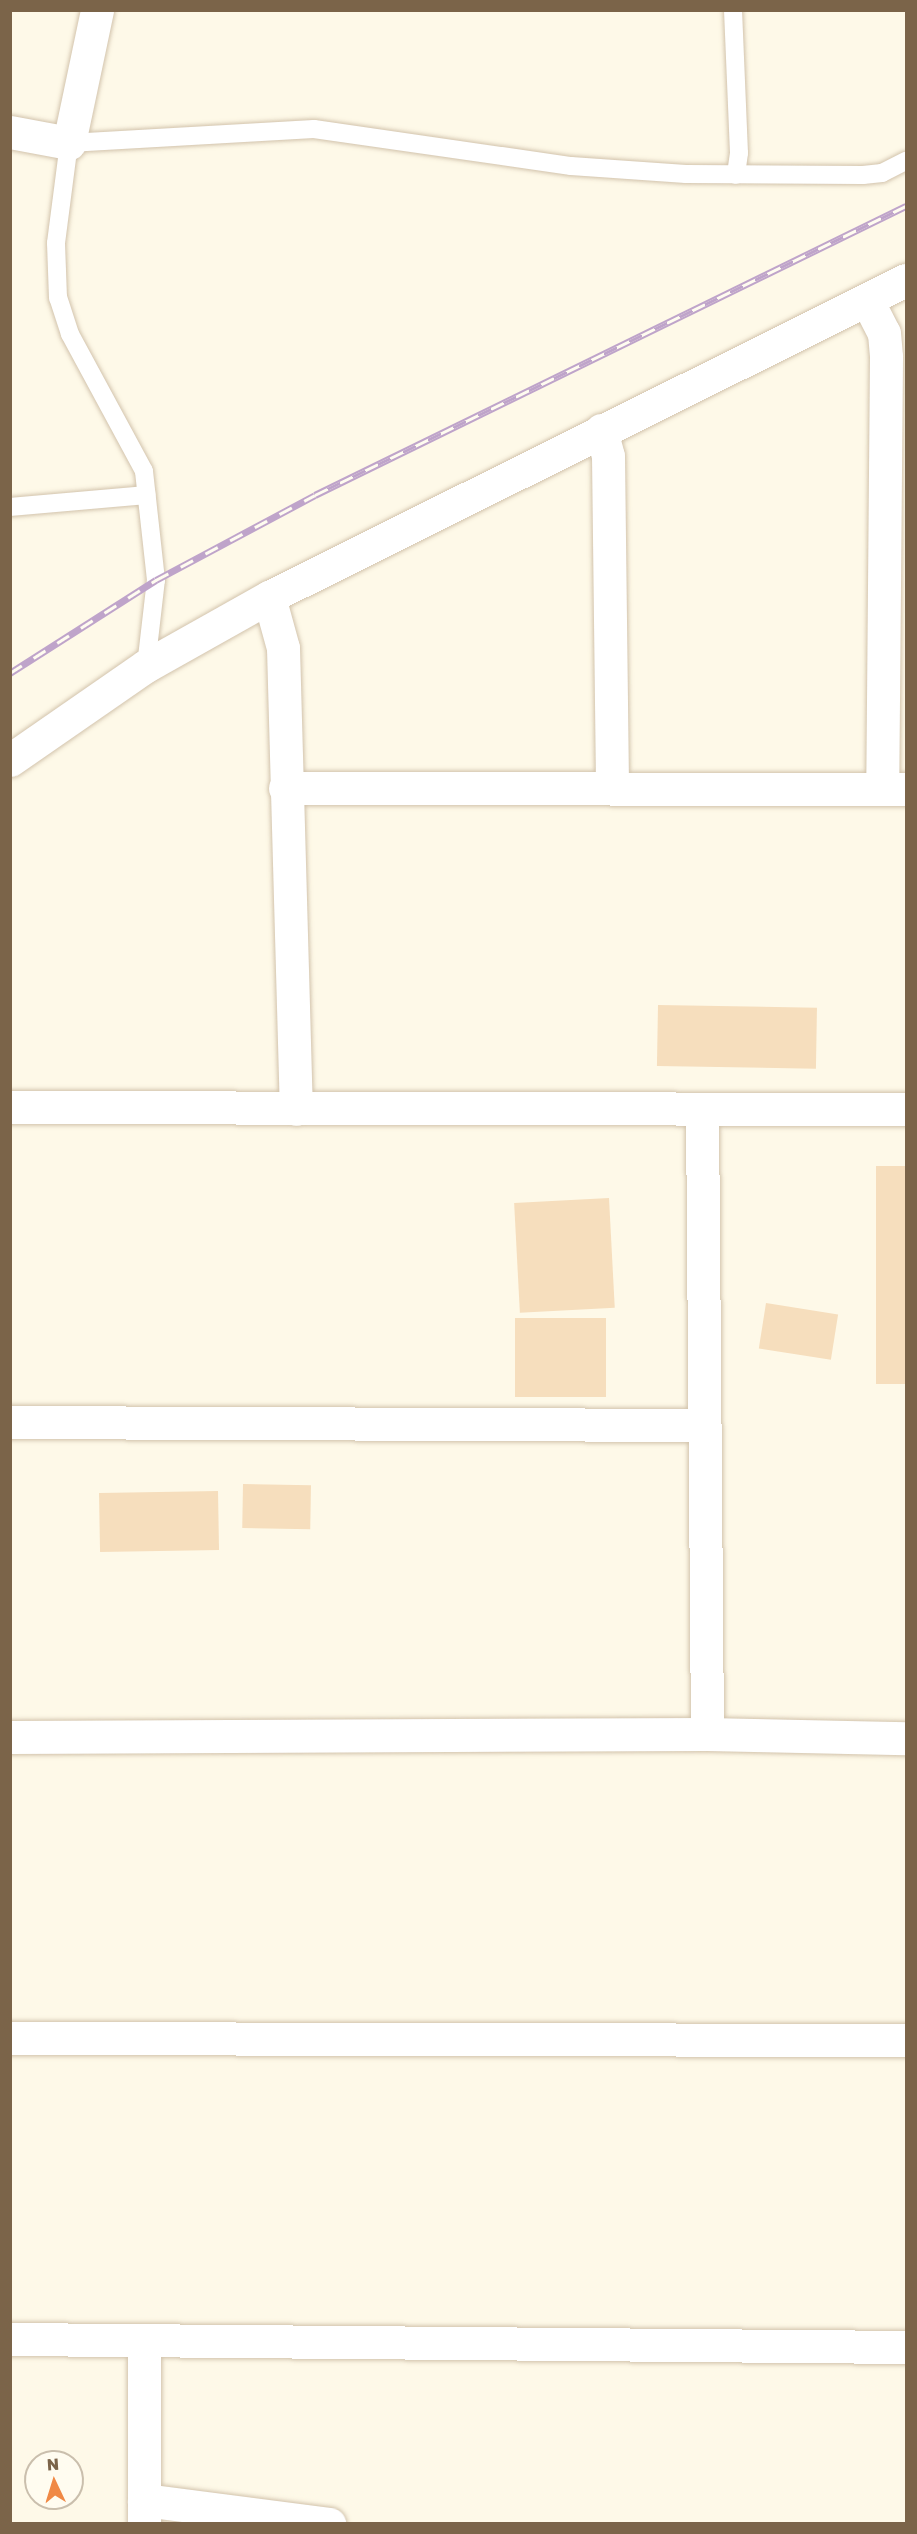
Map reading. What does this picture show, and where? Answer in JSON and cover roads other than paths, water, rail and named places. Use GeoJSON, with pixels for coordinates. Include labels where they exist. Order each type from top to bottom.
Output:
{"type":"FeatureCollection","features":[{"type":"Feature","properties":{"kind":"street"},"geometry":{"type":"LineString","coordinates":[[10,132],[69,142],[97,10]]}},
{"type":"Feature","properties":{"kind":"street"},"geometry":{"type":"LineString","coordinates":[[10,760],[146,666],[269,597],[906,280]]}},
{"type":"Feature","properties":{"kind":"street"},"geometry":{"type":"LineString","coordinates":[[285,788],[894,789],[886,357],[884,333],[867,300]]}},
{"type":"Feature","properties":{"kind":"street"},"geometry":{"type":"LineString","coordinates":[[601,430],[608,456],[612,787]]}},
{"type":"Feature","properties":{"kind":"street"},"geometry":{"type":"LineString","coordinates":[[269,597],[283,648],[285,788],[296,1109]]}},
{"type":"Feature","properties":{"kind":"street"},"geometry":{"type":"LineString","coordinates":[[10,1107],[702,1111],[906,1109]]}},
{"type":"Feature","properties":{"kind":"street"},"geometry":{"type":"LineString","coordinates":[[702,1111],[702,1425],[707,1734]]}},
{"type":"Feature","properties":{"kind":"street"},"geometry":{"type":"LineString","coordinates":[[10,1422],[702,1425]]}},
{"type":"Feature","properties":{"kind":"street"},"geometry":{"type":"LineString","coordinates":[[10,1737],[707,1734],[906,1738]]}},
{"type":"Feature","properties":{"kind":"street"},"geometry":{"type":"LineString","coordinates":[[10,2038],[906,2040]]}},
{"type":"Feature","properties":{"kind":"street"},"geometry":{"type":"LineString","coordinates":[[10,2339],[144,2343],[906,2347]]}},
{"type":"Feature","properties":{"kind":"street"},"geometry":{"type":"LineString","coordinates":[[144,2343],[144,2512],[328,2523]]}},
{"type":"Feature","properties":{"kind":"lane"},"geometry":{"type":"LineString","coordinates":[[733,10],[739,153],[736,176]]}},
{"type":"Feature","properties":{"kind":"lane"},"geometry":{"type":"LineString","coordinates":[[146,666],[156,580],[144,471],[70,334],[58,298],[56,243],[69,142],[314,129],[571,166],[736,176],[863,175],[882,173],[906,161]]}},
{"type":"Feature","properties":{"kind":"lane"},"geometry":{"type":"LineString","coordinates":[[10,507],[147,495]]}},
{"type":"Feature","properties":{"kind":"railway"},"geometry":{"type":"LineString","coordinates":[[10,673],[156,580],[315,495],[906,206]]}}]}
